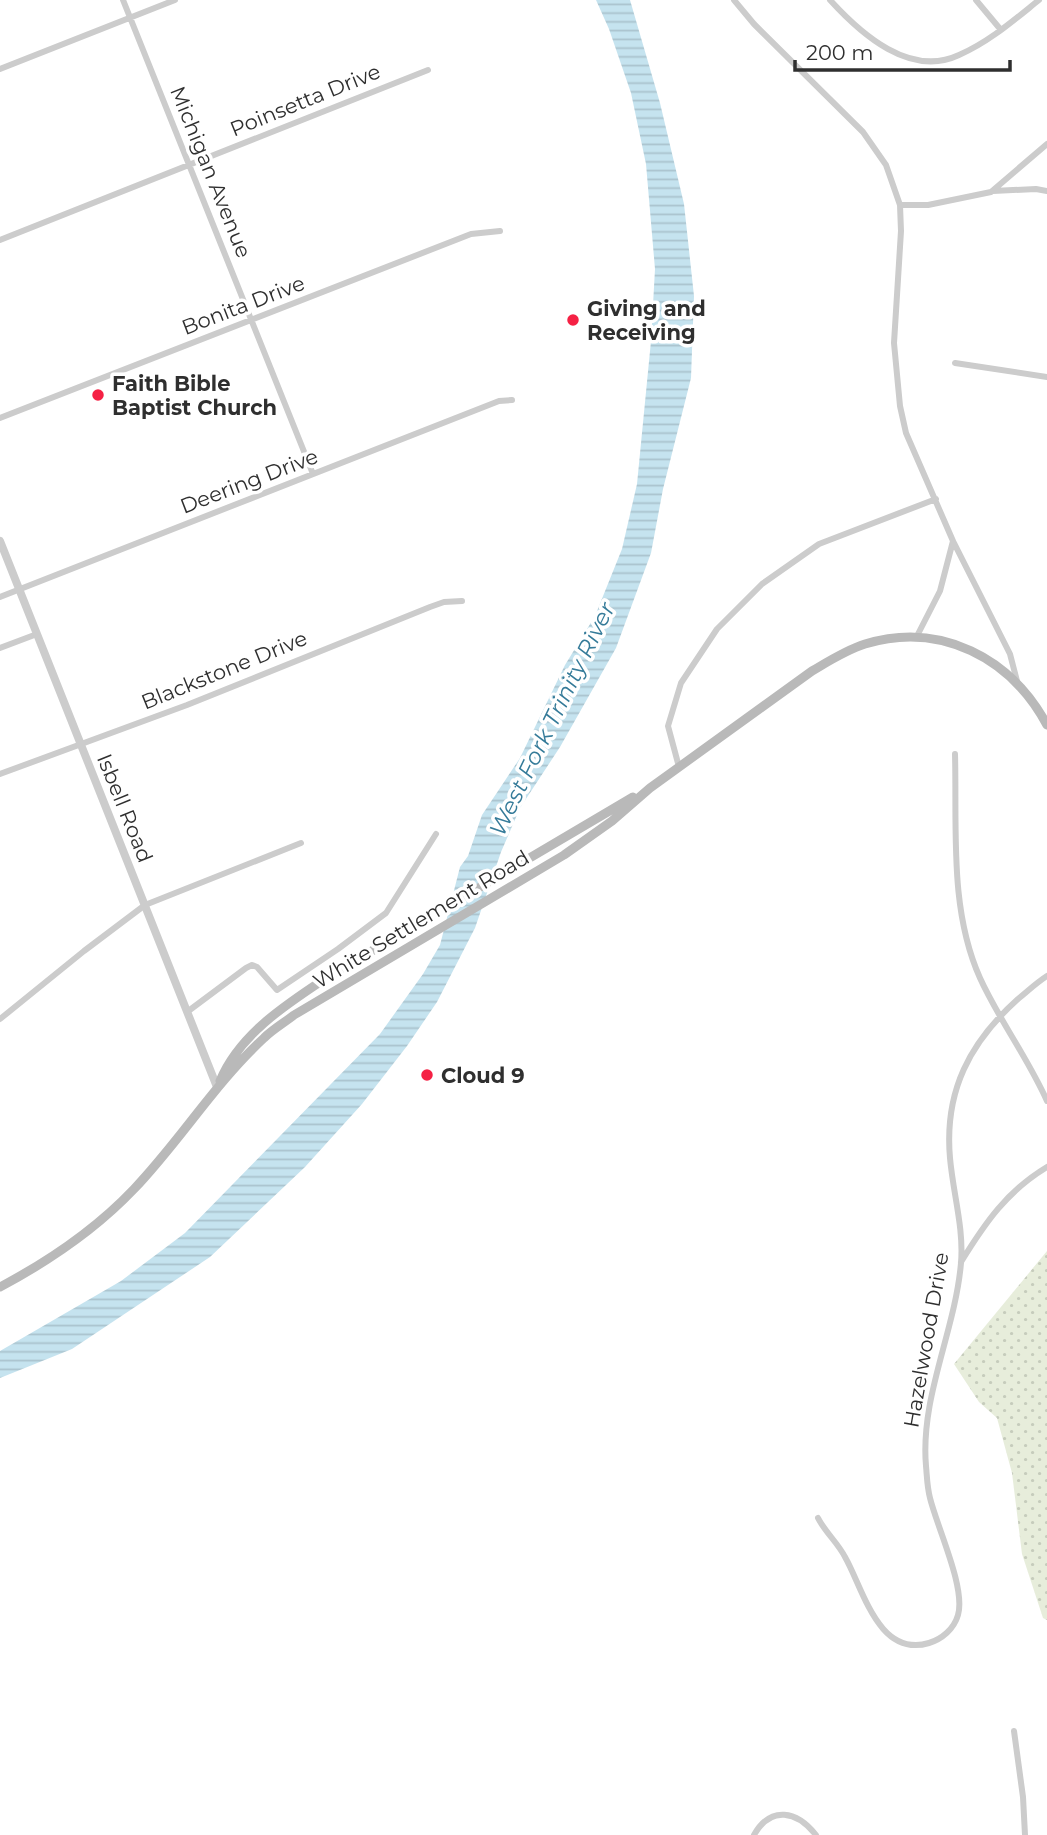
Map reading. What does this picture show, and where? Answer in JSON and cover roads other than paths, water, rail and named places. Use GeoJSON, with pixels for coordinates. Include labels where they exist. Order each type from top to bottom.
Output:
{"type":"FeatureCollection","features":[{"type":"Feature","properties":{"kind":"main road","name":"White Settlement Road"},"geometry":{"type":"LineString","coordinates":[[0,1287],[61,1250],[102,1219],[155,1166],[217,1087],[264,1038],[294,1015],[564,855],[612,821],[650,788],[830,660],[866,644],[917,636],[950,643],[990,660],[1017,681],[1035,703],[1047,725]]}},
{"type":"Feature","properties":{"kind":"main road","name":"White Settlement Road"},"geometry":{"type":"LineString","coordinates":[[217,1087],[227,1063],[260,1026],[289,1002],[650,788]]}},
{"type":"Feature","properties":{"kind":"street","name":"Michigan Avenue"},"geometry":{"type":"LineString","coordinates":[[123,0],[313,474]]}},
{"type":"Feature","properties":{"kind":"street"},"geometry":{"type":"LineString","coordinates":[[0,69],[175,0]]}},
{"type":"Feature","properties":{"kind":"street"},"geometry":{"type":"LineString","coordinates":[[734,0],[754,24],[863,132],[886,165],[900,205],[901,231],[894,343],[896,379],[906,433],[953,541],[1010,654],[1017,681]]}},
{"type":"Feature","properties":{"kind":"street"},"geometry":{"type":"LineString","coordinates":[[830,0],[877,43],[891,51],[912,59],[947,60],[1001,30],[1039,0]]}},
{"type":"Feature","properties":{"kind":"street"},"geometry":{"type":"LineString","coordinates":[[976,0],[1001,30]]}},
{"type":"Feature","properties":{"kind":"street","name":"Poinsetta Drive"},"geometry":{"type":"LineString","coordinates":[[0,240],[428,71]]}},
{"type":"Feature","properties":{"kind":"street"},"geometry":{"type":"LineString","coordinates":[[991,191],[1047,144]]}},
{"type":"Feature","properties":{"kind":"street"},"geometry":{"type":"LineString","coordinates":[[900,205],[928,205],[991,191],[1047,191]]}},
{"type":"Feature","properties":{"kind":"street","name":"Bonita Drive"},"geometry":{"type":"LineString","coordinates":[[0,418],[471,234],[500,230]]}},
{"type":"Feature","properties":{"kind":"street"},"geometry":{"type":"LineString","coordinates":[[955,363],[1047,377]]}},
{"type":"Feature","properties":{"kind":"street","name":"Deering Drive"},"geometry":{"type":"LineString","coordinates":[[0,597],[499,401],[512,400]]}},
{"type":"Feature","properties":{"kind":"street"},"geometry":{"type":"LineString","coordinates":[[679,767],[668,726],[681,682],[717,629],[762,584],[819,544],[936,499]]}},
{"type":"Feature","properties":{"kind":"street","name":"Isbell Road"},"geometry":{"type":"LineString","coordinates":[[0,541],[217,1087]]}},
{"type":"Feature","properties":{"kind":"street"},"geometry":{"type":"LineString","coordinates":[[917,636],[940,592],[953,541]]}},
{"type":"Feature","properties":{"kind":"street","name":"Blackstone Drive"},"geometry":{"type":"LineString","coordinates":[[0,774],[430,607],[444,602],[462,601]]}},
{"type":"Feature","properties":{"kind":"street"},"geometry":{"type":"LineString","coordinates":[[0,648],[37,634]]}},
{"type":"Feature","properties":{"kind":"street"},"geometry":{"type":"LineString","coordinates":[[956,754],[959,893],[965,933],[980,978],[1035,1074],[1047,1101]]}},
{"type":"Feature","properties":{"kind":"street"},"geometry":{"type":"LineString","coordinates":[[187,1013],[253,965],[277,990],[338,949],[386,913],[436,834]]}},
{"type":"Feature","properties":{"kind":"street"},"geometry":{"type":"LineString","coordinates":[[0,1019],[145,905],[301,843]]}},
{"type":"Feature","properties":{"kind":"street","name":"Hazelwood Drive"},"geometry":{"type":"LineString","coordinates":[[818,1518],[845,1555],[872,1616],[892,1637],[913,1645],[929,1643],[947,1633],[958,1616],[960,1604],[958,1588],[929,1496],[925,1432],[952,1318],[961,1262],[959,1218],[950,1158],[952,1107],[964,1066],[979,1040],[1001,1015],[1047,976]]}},
{"type":"Feature","properties":{"kind":"street"},"geometry":{"type":"LineString","coordinates":[[961,1262],[1005,1198],[1025,1180],[1047,1167]]}},
{"type":"Feature","properties":{"kind":"street"},"geometry":{"type":"LineString","coordinates":[[1014,1731],[1025,1835]]}},
{"type":"Feature","properties":{"kind":"street"},"geometry":{"type":"LineString","coordinates":[[754,1835],[765,1821],[781,1813],[807,1824],[816,1835]]}},
{"type":"Feature","properties":{"kind":"water","name":"West Fork Trinity River"},"geometry":{"type":"Polygon","coordinates":[[[596,0],[630,0],[660,103],[684,204],[694,296],[691,378],[663,489],[651,553],[616,648],[560,747],[520,808],[501,852],[475,928],[437,1002],[362,1104],[305,1167],[210,1257],[72,1349],[0,1378],[0,1351],[121,1281],[185,1233],[380,1034],[423,974],[440,945],[460,867],[468,856],[482,815],[520,758],[565,665],[595,616],[622,549],[637,484],[655,269],[646,164],[631,93],[596,0]]]}},
{"type":"Feature","properties":{"kind":"place","name":"Giving and Receiving"},"geometry":{"type":"Point","coordinates":[573,320]}},
{"type":"Feature","properties":{"kind":"place","name":"Faith Bible Baptist Church"},"geometry":{"type":"Point","coordinates":[98,395]}},
{"type":"Feature","properties":{"kind":"place","name":"Cloud 9"},"geometry":{"type":"Point","coordinates":[427,1075]}}]}
